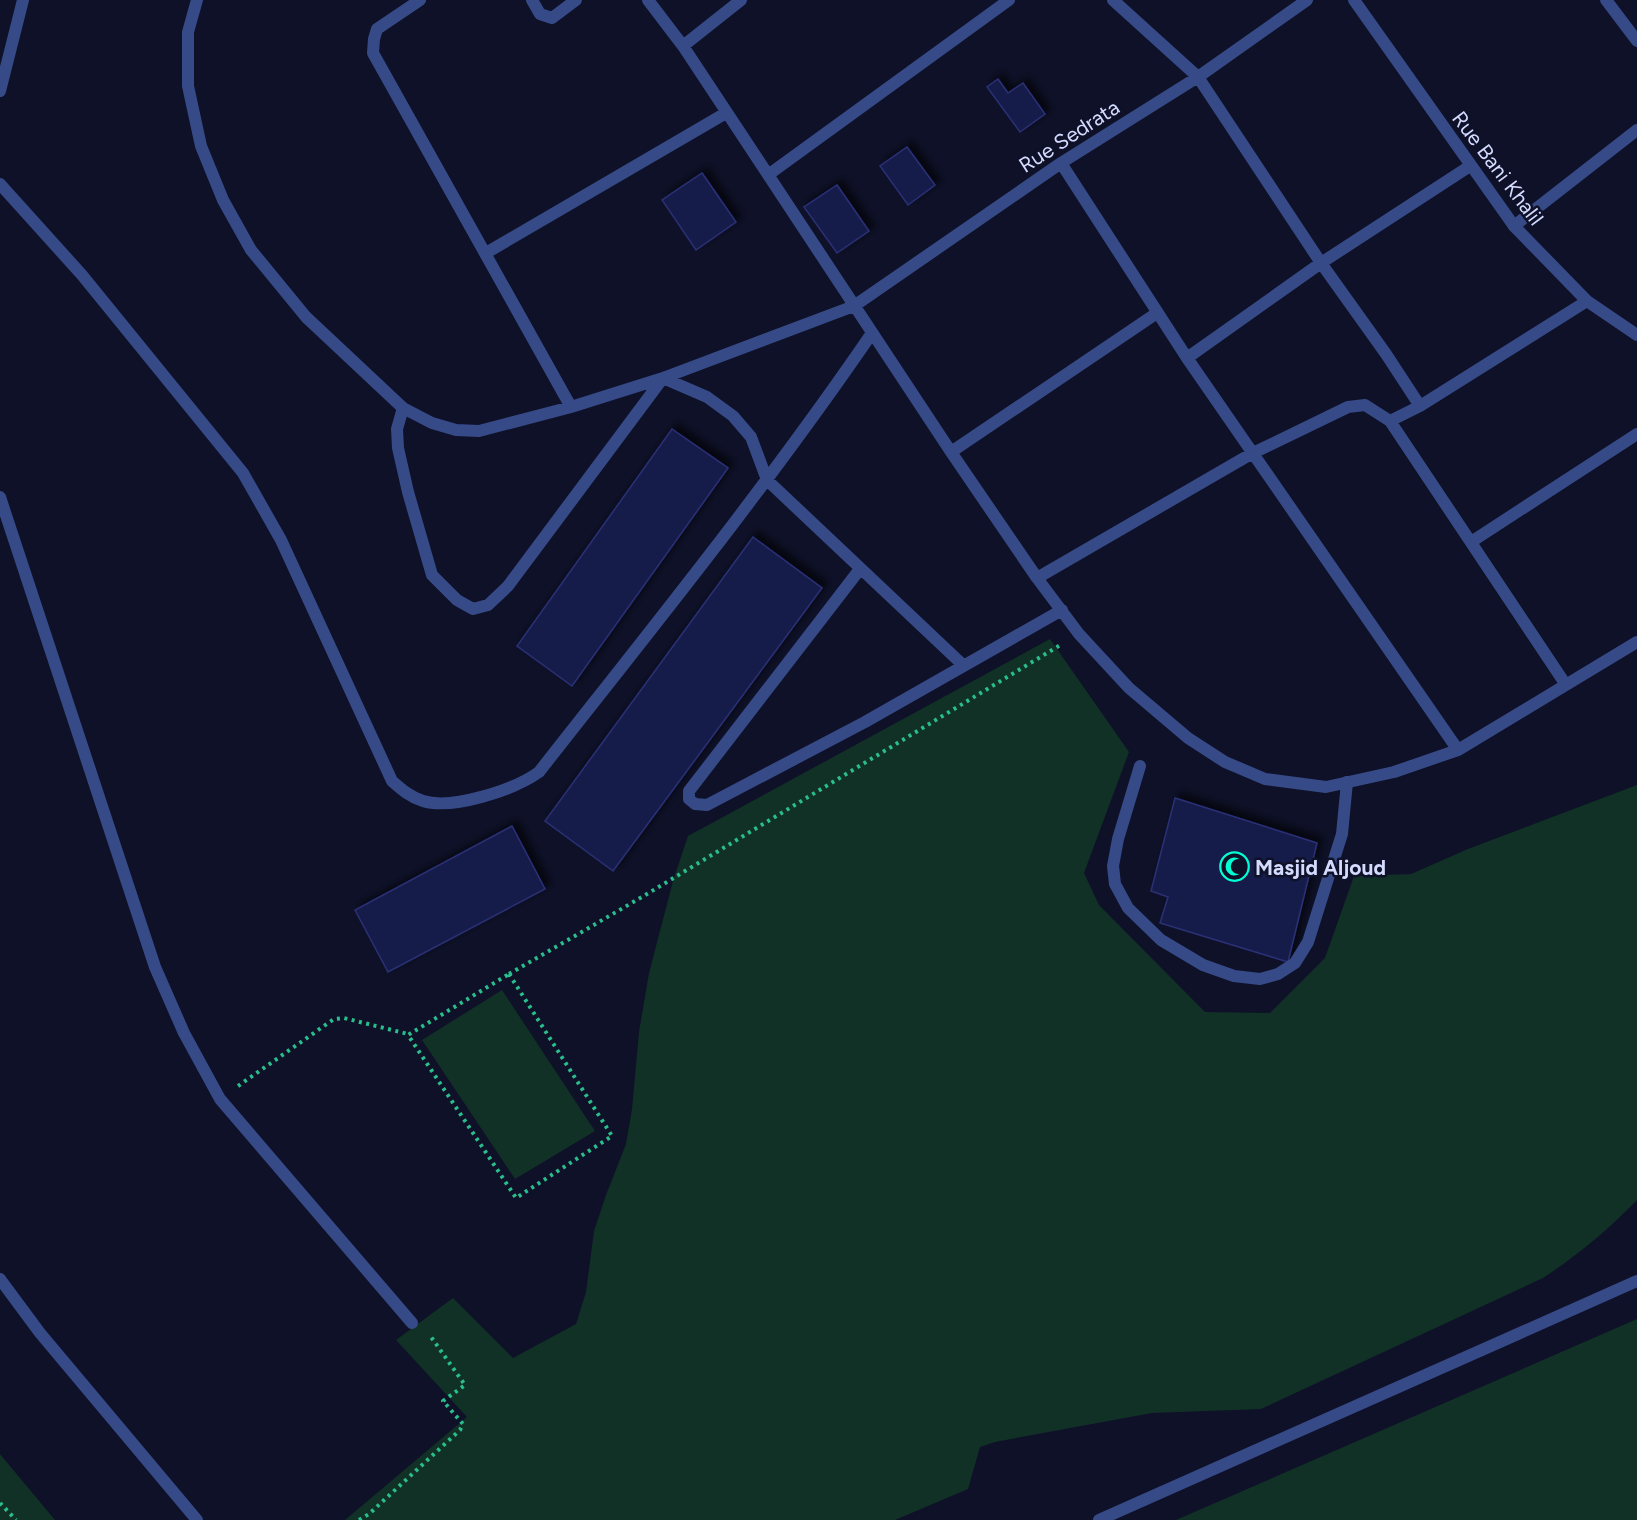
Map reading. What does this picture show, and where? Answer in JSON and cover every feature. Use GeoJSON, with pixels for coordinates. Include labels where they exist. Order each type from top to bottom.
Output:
{"type":"FeatureCollection","features":[{"type":"Feature","properties":{"kind":"street"},"geometry":{"type":"LineString","coordinates":[[0,91],[23,0]]}},
{"type":"Feature","properties":{"kind":"street","name":"Rue Sedrata"},"geometry":{"type":"LineString","coordinates":[[197,0],[188,32],[188,86],[201,146],[223,200],[251,250],[306,317],[403,408],[432,423],[456,430],[479,431],[571,407],[663,378],[854,306],[1061,163],[1198,77],[1307,0]]}},
{"type":"Feature","properties":{"kind":"street"},"geometry":{"type":"LineString","coordinates":[[420,0],[377,29],[373,53],[571,407]]}},
{"type":"Feature","properties":{"kind":"street"},"geometry":{"type":"LineString","coordinates":[[532,0],[540,14],[552,18],[576,0]]}},
{"type":"Feature","properties":{"kind":"street"},"geometry":{"type":"LineString","coordinates":[[648,0],[683,46],[1037,578],[1079,634],[1129,688],[1188,738],[1225,762],[1265,779],[1326,787],[1394,772],[1458,750],[1637,642]]}},
{"type":"Feature","properties":{"kind":"street"},"geometry":{"type":"LineString","coordinates":[[683,46],[741,0]]}},
{"type":"Feature","properties":{"kind":"street"},"geometry":{"type":"LineString","coordinates":[[768,175],[1009,0]]}},
{"type":"Feature","properties":{"kind":"street"},"geometry":{"type":"LineString","coordinates":[[1113,0],[1198,77],[1321,263],[1420,406]]}},
{"type":"Feature","properties":{"kind":"street","name":"Rue Bani Khalil"},"geometry":{"type":"LineString","coordinates":[[1354,0],[1514,226],[1587,300],[1637,335]]}},
{"type":"Feature","properties":{"kind":"street"},"geometry":{"type":"LineString","coordinates":[[1606,0],[1637,40]]}},
{"type":"Feature","properties":{"kind":"street"},"geometry":{"type":"LineString","coordinates":[[486,254],[726,112]]}},
{"type":"Feature","properties":{"kind":"street"},"geometry":{"type":"LineString","coordinates":[[1514,226],[1637,130]]}},
{"type":"Feature","properties":{"kind":"street"},"geometry":{"type":"LineString","coordinates":[[1061,163],[1251,454],[1458,750]]}},
{"type":"Feature","properties":{"kind":"street"},"geometry":{"type":"LineString","coordinates":[[1187,358],[1321,263],[1470,166]]}},
{"type":"Feature","properties":{"kind":"street"},"geometry":{"type":"LineString","coordinates":[[0,184],[82,275],[243,472],[281,540],[392,780],[407,795],[424,802],[444,804],[503,791],[525,783],[538,772],[767,480],[872,333]]}},
{"type":"Feature","properties":{"kind":"street"},"geometry":{"type":"LineString","coordinates":[[1390,421],[1420,406],[1587,300]]}},
{"type":"Feature","properties":{"kind":"street"},"geometry":{"type":"LineString","coordinates":[[951,452],[1157,313]]}},
{"type":"Feature","properties":{"kind":"street"},"geometry":{"type":"LineString","coordinates":[[403,408],[397,429],[398,448],[432,575],[457,600],[473,609],[488,605],[507,586],[663,378],[707,397],[733,416],[751,437],[767,480],[964,666]]}},
{"type":"Feature","properties":{"kind":"street"},"geometry":{"type":"LineString","coordinates":[[1037,578],[1251,454],[1355,405],[1365,405],[1390,421],[1566,685]]}},
{"type":"Feature","properties":{"kind":"street"},"geometry":{"type":"LineString","coordinates":[[1471,542],[1637,434]]}},
{"type":"Feature","properties":{"kind":"street"},"geometry":{"type":"LineString","coordinates":[[0,497],[155,967],[184,1033],[220,1099],[412,1323]]}},
{"type":"Feature","properties":{"kind":"street"},"geometry":{"type":"LineString","coordinates":[[860,569],[689,791],[689,800],[695,804],[707,805],[865,722],[1062,610]]}},
{"type":"Feature","properties":{"kind":"street"},"geometry":{"type":"LineString","coordinates":[[1140,766],[1118,839],[1113,866],[1115,885],[1128,908],[1161,940],[1203,965],[1234,976],[1260,980],[1278,974],[1295,963],[1308,942],[1342,834],[1347,782]]}},
{"type":"Feature","properties":{"kind":"street"},"geometry":{"type":"LineString","coordinates":[[0,1279],[40,1334],[197,1520]]}},
{"type":"Feature","properties":{"kind":"street"},"geometry":{"type":"LineString","coordinates":[[1099,1520],[1637,1281]]}},
{"type":"Feature","properties":{"kind":"path"},"geometry":{"type":"LineString","coordinates":[[408,1035],[1079,634]]}},
{"type":"Feature","properties":{"kind":"path"},"geometry":{"type":"LineString","coordinates":[[220,1099],[334,1019],[344,1018],[408,1035],[516,1198],[612,1136],[508,974]]}},
{"type":"Feature","properties":{"kind":"path"},"geometry":{"type":"LineString","coordinates":[[359,1520],[460,1430],[463,1424],[443,1401],[465,1385],[424,1328],[412,1323]]}},
{"type":"Feature","properties":{"kind":"path"},"geometry":{"type":"LineString","coordinates":[[0,1503],[16,1520]]}},
{"type":"Feature","properties":{"kind":"green space"},"geometry":{"type":"Polygon","coordinates":[[[1050,639],[1129,752],[1084,873],[1099,905],[1205,1012],[1270,1013],[1325,958],[1354,876],[1411,874],[1468,849],[1637,785],[1637,1200],[1592,1242],[1543,1278],[1261,1409],[1152,1413],[995,1442],[980,1447],[968,1489],[895,1520],[345,1520],[467,1417],[396,1340],[453,1298],[513,1358],[576,1324],[586,1292],[594,1231],[626,1144],[632,1109],[639,1032],[649,973],[673,881],[688,836],[1050,639]]]}},
{"type":"Feature","properties":{"kind":"green space"},"geometry":{"type":"Polygon","coordinates":[[[502,990],[595,1131],[515,1179],[422,1040],[502,990]]]}},
{"type":"Feature","properties":{"kind":"green space"},"geometry":{"type":"Polygon","coordinates":[[[1637,1319],[1637,1520],[1176,1520],[1637,1319]]]}},
{"type":"Feature","properties":{"kind":"green space"},"geometry":{"type":"Polygon","coordinates":[[[0,1454],[55,1520],[0,1520],[0,1454]]]}},
{"type":"Feature","properties":{"kind":"building"},"geometry":{"type":"Polygon","coordinates":[[[998,79],[1008,93],[1023,83],[1045,114],[1020,132],[987,87],[998,79]]]}},
{"type":"Feature","properties":{"kind":"building"},"geometry":{"type":"Polygon","coordinates":[[[907,147],[935,185],[908,205],[880,166],[907,147]]]}},
{"type":"Feature","properties":{"kind":"building"},"geometry":{"type":"Polygon","coordinates":[[[702,173],[736,222],[696,250],[662,200],[702,173]]]}},
{"type":"Feature","properties":{"kind":"building"},"geometry":{"type":"Polygon","coordinates":[[[837,185],[869,231],[837,253],[804,207],[837,185]]]}},
{"type":"Feature","properties":{"kind":"building"},"geometry":{"type":"Polygon","coordinates":[[[672,429],[728,468],[572,686],[517,646],[672,429]]]}},
{"type":"Feature","properties":{"kind":"building"},"geometry":{"type":"Polygon","coordinates":[[[753,537],[822,588],[613,871],[545,821],[753,537]]]}},
{"type":"Feature","properties":{"kind":"building","name":"Masjid Aljoud"},"geometry":{"type":"Polygon","coordinates":[[[1175,798],[1317,843],[1288,962],[1160,923],[1168,897],[1151,891],[1175,798]]]}},
{"type":"Feature","properties":{"kind":"building"},"geometry":{"type":"Polygon","coordinates":[[[512,826],[545,889],[388,972],[355,910],[512,826]]]}},
{"type":"Feature","properties":{"kind":"place","name":"Masjid Aljoud"},"geometry":{"type":"Point","coordinates":[1234,867]}}]}
